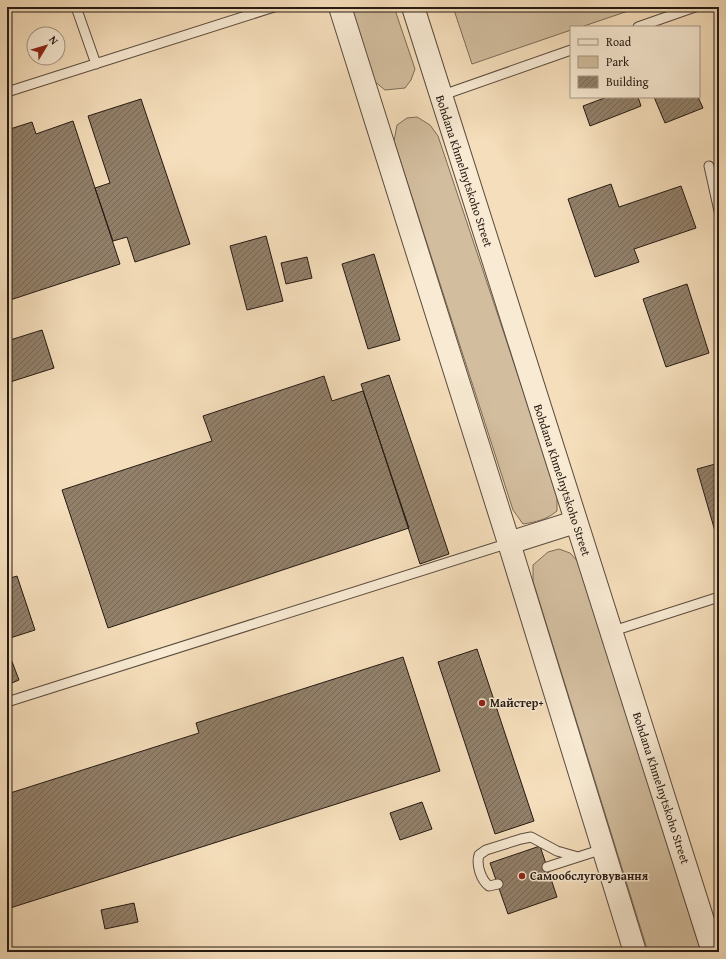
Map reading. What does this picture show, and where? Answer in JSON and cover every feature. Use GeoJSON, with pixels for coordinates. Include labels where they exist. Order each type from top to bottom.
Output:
{"type":"FeatureCollection","features":[{"type":"Feature","properties":{"kind":"street"},"geometry":{"type":"LineString","coordinates":[[340,7],[509,543],[635,952]]}},
{"type":"Feature","properties":{"kind":"street","name":"Bohdana Khmelnytskoho Street"},"geometry":{"type":"LineString","coordinates":[[412,7],[713,952]]}},
{"type":"Feature","properties":{"kind":"street"},"geometry":{"type":"LineString","coordinates":[[509,543],[575,522]]}},
{"type":"Feature","properties":{"kind":"lane"},"geometry":{"type":"LineString","coordinates":[[76,7],[96,64]]}},
{"type":"Feature","properties":{"kind":"lane"},"geometry":{"type":"LineString","coordinates":[[7,92],[274,7]]}},
{"type":"Feature","properties":{"kind":"lane"},"geometry":{"type":"LineString","coordinates":[[641,26],[695,7]]}},
{"type":"Feature","properties":{"kind":"lane"},"geometry":{"type":"LineString","coordinates":[[440,96],[570,50]]}},
{"type":"Feature","properties":{"kind":"lane"},"geometry":{"type":"LineString","coordinates":[[710,166],[719,211]]}},
{"type":"Feature","properties":{"kind":"lane"},"geometry":{"type":"LineString","coordinates":[[7,702],[509,543]]}},
{"type":"Feature","properties":{"kind":"lane"},"geometry":{"type":"LineString","coordinates":[[610,632],[719,597]]}},
{"type":"Feature","properties":{"kind":"lane"},"geometry":{"type":"LineString","coordinates":[[498,884],[489,886],[486,884],[479,868],[477,861],[479,854],[486,850],[531,837],[557,851],[578,857]]}},
{"type":"Feature","properties":{"kind":"lane"},"geometry":{"type":"LineString","coordinates":[[547,867],[603,849]]}},
{"type":"Feature","properties":{"kind":"green space"},"geometry":{"type":"Polygon","coordinates":[[[350,7],[394,7],[415,69],[411,80],[405,88],[385,90],[374,81],[350,7]]]}},
{"type":"Feature","properties":{"kind":"green space"},"geometry":{"type":"Polygon","coordinates":[[[453,7],[640,7],[584,26],[570,26],[570,30],[472,64],[453,7]]]}},
{"type":"Feature","properties":{"kind":"green space"},"geometry":{"type":"Polygon","coordinates":[[[417,117],[430,125],[438,136],[557,492],[557,511],[549,517],[541,520],[523,524],[513,510],[394,141],[397,125],[407,118],[417,117]]]}},
{"type":"Feature","properties":{"kind":"green space"},"geometry":{"type":"Polygon","coordinates":[[[559,549],[570,553],[581,565],[701,952],[648,952],[533,581],[533,565],[548,552],[559,549]]]}},
{"type":"Feature","properties":{"kind":"building"},"geometry":{"type":"Polygon","coordinates":[[[604,98],[638,98],[641,106],[590,126],[583,106],[604,98]]]}},
{"type":"Feature","properties":{"kind":"building"},"geometry":{"type":"Polygon","coordinates":[[[654,98],[698,98],[703,108],[665,123],[654,98]]]}},
{"type":"Feature","properties":{"kind":"building"},"geometry":{"type":"Polygon","coordinates":[[[141,99],[190,244],[135,262],[127,237],[113,241],[95,188],[110,183],[88,116],[141,99]]]}},
{"type":"Feature","properties":{"kind":"building"},"geometry":{"type":"Polygon","coordinates":[[[73,121],[120,264],[7,301],[7,143],[11,142],[7,130],[32,122],[36,134],[73,121]]]}},
{"type":"Feature","properties":{"kind":"building"},"geometry":{"type":"Polygon","coordinates":[[[611,184],[619,207],[681,186],[696,228],[634,249],[639,262],[595,277],[568,199],[611,184]]]}},
{"type":"Feature","properties":{"kind":"building"},"geometry":{"type":"Polygon","coordinates":[[[266,236],[283,301],[247,310],[230,246],[266,236]]]}},
{"type":"Feature","properties":{"kind":"building"},"geometry":{"type":"Polygon","coordinates":[[[374,254],[400,340],[368,349],[342,264],[374,254]]]}},
{"type":"Feature","properties":{"kind":"building"},"geometry":{"type":"Polygon","coordinates":[[[307,257],[312,278],[286,284],[281,263],[307,257]]]}},
{"type":"Feature","properties":{"kind":"building"},"geometry":{"type":"Polygon","coordinates":[[[687,284],[709,353],[666,367],[643,299],[687,284]]]}},
{"type":"Feature","properties":{"kind":"building"},"geometry":{"type":"Polygon","coordinates":[[[42,330],[54,368],[7,383],[7,341],[42,330]]]}},
{"type":"Feature","properties":{"kind":"building"},"geometry":{"type":"Polygon","coordinates":[[[389,375],[449,554],[420,564],[361,384],[389,375]]]}},
{"type":"Feature","properties":{"kind":"building"},"geometry":{"type":"Polygon","coordinates":[[[324,376],[332,401],[363,391],[409,528],[108,628],[62,490],[212,441],[203,416],[324,376]]]}},
{"type":"Feature","properties":{"kind":"building"},"geometry":{"type":"Polygon","coordinates":[[[719,463],[719,545],[697,469],[719,463]]]}},
{"type":"Feature","properties":{"kind":"building"},"geometry":{"type":"Polygon","coordinates":[[[17,576],[35,630],[7,639],[7,579],[17,576]]]}},
{"type":"Feature","properties":{"kind":"building"},"geometry":{"type":"Polygon","coordinates":[[[477,649],[534,821],[495,834],[438,662],[477,649]]]}},
{"type":"Feature","properties":{"kind":"building"},"geometry":{"type":"Polygon","coordinates":[[[403,657],[440,771],[7,909],[7,794],[199,733],[196,723],[403,657]]]}},
{"type":"Feature","properties":{"kind":"building"},"geometry":{"type":"Polygon","coordinates":[[[11,659],[19,680],[7,685],[7,661],[11,659]]]}},
{"type":"Feature","properties":{"kind":"building"},"geometry":{"type":"Polygon","coordinates":[[[422,802],[432,829],[400,840],[390,813],[422,802]]]}},
{"type":"Feature","properties":{"kind":"building","name":"Самообслуговування"},"geometry":{"type":"Polygon","coordinates":[[[540,846],[557,897],[508,914],[490,863],[540,846]]]}},
{"type":"Feature","properties":{"kind":"building"},"geometry":{"type":"Polygon","coordinates":[[[134,903],[138,922],[105,929],[101,910],[134,903]]]}},
{"type":"Feature","properties":{"kind":"place","name":"Майстер+"},"geometry":{"type":"Point","coordinates":[482,703]}},
{"type":"Feature","properties":{"kind":"place","name":"Самообслуговування"},"geometry":{"type":"Point","coordinates":[522,876]}}]}
